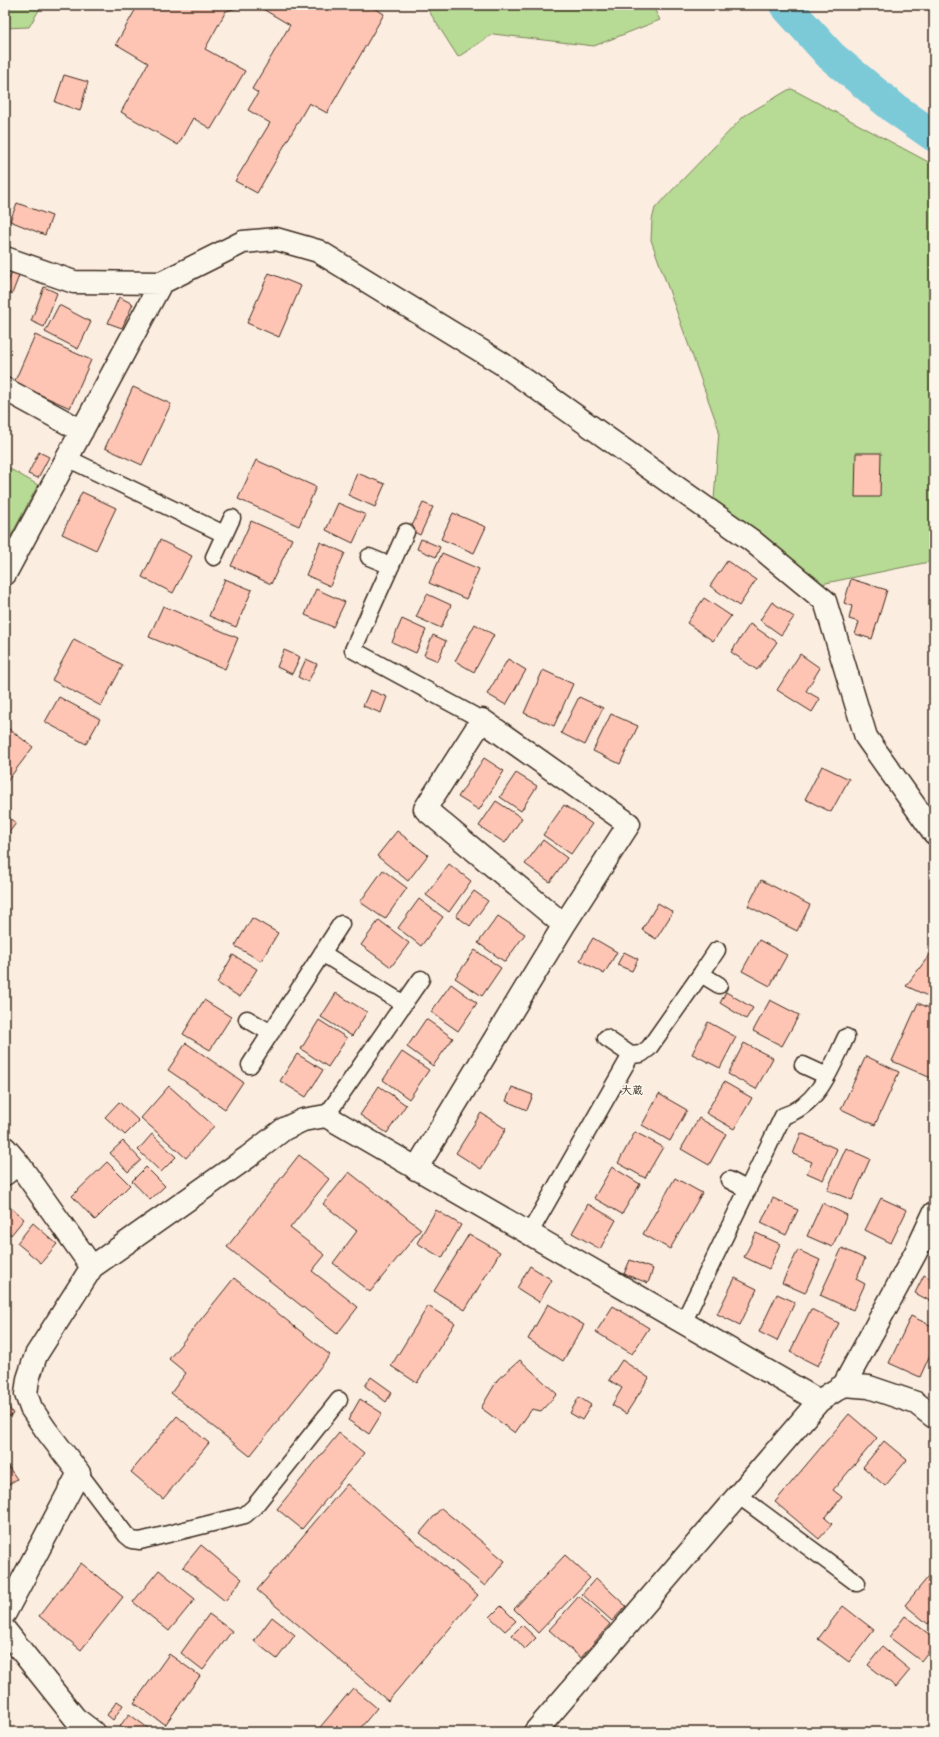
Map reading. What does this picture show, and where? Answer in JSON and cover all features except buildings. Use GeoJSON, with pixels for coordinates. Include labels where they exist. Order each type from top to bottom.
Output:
{"type":"FeatureCollection","features":[{"type":"Feature","properties":{"kind":"street"},"geometry":{"type":"LineString","coordinates":[[5,258],[74,282],[161,283],[243,242],[276,239],[318,251],[501,363],[744,536],[826,601],[866,737],[934,833]]}},
{"type":"Feature","properties":{"kind":"street"},"geometry":{"type":"LineString","coordinates":[[5,574],[161,283]]}},
{"type":"Feature","properties":{"kind":"street"},"geometry":{"type":"LineString","coordinates":[[5,389],[82,431]]}},
{"type":"Feature","properties":{"kind":"street"},"geometry":{"type":"LineString","coordinates":[[416,1169],[564,925],[629,824],[482,720],[425,809],[564,925]]}},
{"type":"Feature","properties":{"kind":"street"},"geometry":{"type":"LineString","coordinates":[[5,1612],[79,1473],[31,1408],[26,1394],[28,1379],[36,1355],[92,1267],[248,1157],[284,1129],[303,1120],[326,1116],[819,1401]]}},
{"type":"Feature","properties":{"kind":"street"},"geometry":{"type":"LineString","coordinates":[[9,1161],[92,1267]]}},
{"type":"Feature","properties":{"kind":"street"},"geometry":{"type":"LineString","coordinates":[[535,1732],[819,1401],[844,1385],[916,1252],[934,1213]]}},
{"type":"Feature","properties":{"kind":"street"},"geometry":{"type":"LineString","coordinates":[[844,1385],[869,1387],[916,1403],[934,1417]]}},
{"type":"Feature","properties":{"kind":"street"},"geometry":{"type":"LineString","coordinates":[[5,1630],[75,1718],[94,1732]]}},
{"type":"Feature","properties":{"kind":"lane"},"geometry":{"type":"LineString","coordinates":[[67,458],[224,534]]}},
{"type":"Feature","properties":{"kind":"lane"},"geometry":{"type":"LineString","coordinates":[[214,557],[232,518]]}},
{"type":"Feature","properties":{"kind":"lane"},"geometry":{"type":"LineString","coordinates":[[406,532],[353,650],[482,720]]}},
{"type":"Feature","properties":{"kind":"lane"},"geometry":{"type":"LineString","coordinates":[[369,557],[391,566]]}},
{"type":"Feature","properties":{"kind":"lane"},"geometry":{"type":"LineString","coordinates":[[250,1065],[341,924]]}},
{"type":"Feature","properties":{"kind":"lane"},"geometry":{"type":"LineString","coordinates":[[606,1038],[632,1055],[641,1054],[649,1048],[717,950]]}},
{"type":"Feature","properties":{"kind":"lane"},"geometry":{"type":"LineString","coordinates":[[322,953],[404,1004]]}},
{"type":"Feature","properties":{"kind":"lane"},"geometry":{"type":"LineString","coordinates":[[701,974],[719,985]]}},
{"type":"Feature","properties":{"kind":"lane"},"geometry":{"type":"LineString","coordinates":[[326,1116],[421,979]]}},
{"type":"Feature","properties":{"kind":"lane"},"geometry":{"type":"LineString","coordinates":[[247,1019],[271,1033]]}},
{"type":"Feature","properties":{"kind":"lane"},"geometry":{"type":"LineString","coordinates":[[683,1323],[783,1116],[794,1113],[804,1106],[818,1092],[846,1037]]}},
{"type":"Feature","properties":{"kind":"lane"},"geometry":{"type":"LineString","coordinates":[[529,1234],[632,1055]]}},
{"type":"Feature","properties":{"kind":"lane"},"geometry":{"type":"LineString","coordinates":[[803,1065],[827,1076]]}},
{"type":"Feature","properties":{"kind":"lane"},"geometry":{"type":"LineString","coordinates":[[729,1180],[748,1190]]}},
{"type":"Feature","properties":{"kind":"lane"},"geometry":{"type":"LineString","coordinates":[[79,1473],[126,1535],[132,1540],[140,1542],[245,1515],[254,1507],[339,1400]]}},
{"type":"Feature","properties":{"kind":"lane"},"geometry":{"type":"LineString","coordinates":[[738,1495],[858,1582]]}},
{"type":"Feature","properties":{"kind":"green space"},"geometry":{"type":"Polygon","coordinates":[[[5,5],[42,5],[29,27],[5,28],[5,5]]]}},
{"type":"Feature","properties":{"kind":"green space"},"geometry":{"type":"Polygon","coordinates":[[[425,5],[652,5],[660,20],[594,46],[493,34],[458,57],[425,5]]]}},
{"type":"Feature","properties":{"kind":"green space"},"geometry":{"type":"Polygon","coordinates":[[[792,89],[934,165],[934,561],[821,584],[714,500],[719,430],[651,240],[652,220],[655,208],[744,116],[792,89]]]}},
{"type":"Feature","properties":{"kind":"green space"},"geometry":{"type":"Polygon","coordinates":[[[5,466],[38,485],[5,547],[5,466]]]}},
{"type":"Feature","properties":{"kind":"waterway"},"geometry":{"type":"LineString","coordinates":[[785,5],[831,56],[894,108],[934,136]]}},
{"type":"Feature","properties":{"kind":"district","name":"大蔵"},"geometry":{"type":"Point","coordinates":[632,1089]}}]}
